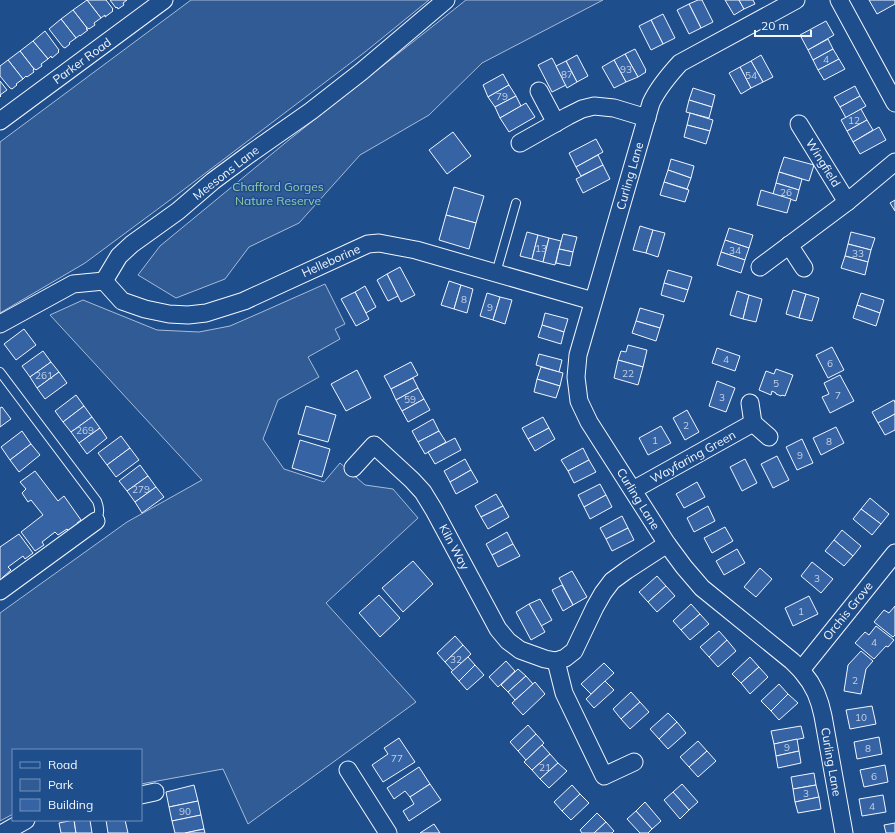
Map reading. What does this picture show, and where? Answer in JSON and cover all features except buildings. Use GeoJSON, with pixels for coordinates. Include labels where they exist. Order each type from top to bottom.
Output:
{"type":"FeatureCollection","features":[{"type":"Feature","properties":{"kind":"street","name":"Parker Road"},"geometry":{"type":"LineString","coordinates":[[0,121],[164,0]]}},
{"type":"Feature","properties":{"kind":"street","name":"Meesons Lane"},"geometry":{"type":"LineString","coordinates":[[104,281],[119,256],[132,244],[178,211],[219,177],[361,72],[446,0]]}},
{"type":"Feature","properties":{"kind":"street","name":"Curling Lane"},"geometry":{"type":"LineString","coordinates":[[796,0],[680,63],[667,77],[656,93],[651,103],[593,301],[578,355],[576,377],[579,401],[589,422],[667,544],[684,567],[702,588],[782,652],[801,670],[810,682],[816,693],[823,716],[844,833]]}},
{"type":"Feature","properties":{"kind":"street"},"geometry":{"type":"LineString","coordinates":[[839,0],[895,103]]}},
{"type":"Feature","properties":{"kind":"street"},"geometry":{"type":"LineString","coordinates":[[539,91],[556,123]]}},
{"type":"Feature","properties":{"kind":"street"},"geometry":{"type":"LineString","coordinates":[[520,143],[582,109],[594,106],[614,108],[647,118]]}},
{"type":"Feature","properties":{"kind":"street","name":"Wingfield"},"geometry":{"type":"LineString","coordinates":[[799,124],[847,202]]}},
{"type":"Feature","properties":{"kind":"street","name":"Wingfield"},"geometry":{"type":"LineString","coordinates":[[760,267],[847,202],[895,162]]}},
{"type":"Feature","properties":{"kind":"street","name":"Helleborine"},"geometry":{"type":"LineString","coordinates":[[104,281],[122,302],[169,314],[206,313],[244,300],[368,244],[379,243],[416,250],[593,301]]}},
{"type":"Feature","properties":{"kind":"street"},"geometry":{"type":"LineString","coordinates":[[789,245],[804,268]]}},
{"type":"Feature","properties":{"kind":"street"},"geometry":{"type":"LineString","coordinates":[[0,324],[73,284],[104,281]]}},
{"type":"Feature","properties":{"kind":"street"},"geometry":{"type":"LineString","coordinates":[[750,403],[753,423],[769,436]]}},
{"type":"Feature","properties":{"kind":"street","name":"Wayfaring Green"},"geometry":{"type":"LineString","coordinates":[[633,490],[753,423]]}},
{"type":"Feature","properties":{"kind":"street","name":"Kiln Way"},"geometry":{"type":"LineString","coordinates":[[353,468],[374,445],[412,480],[423,492],[434,510],[498,629],[508,641],[520,650],[545,660],[556,661]]}},
{"type":"Feature","properties":{"kind":"street"},"geometry":{"type":"LineString","coordinates":[[0,591],[96,521]]}},
{"type":"Feature","properties":{"kind":"street"},"geometry":{"type":"LineString","coordinates":[[634,762],[604,776],[564,693],[556,661],[565,658],[574,650],[603,592],[612,581],[667,544]]}},
{"type":"Feature","properties":{"kind":"street","name":"Orchis Grove"},"geometry":{"type":"LineString","coordinates":[[801,670],[895,553]]}},
{"type":"Feature","properties":{"kind":"street"},"geometry":{"type":"LineString","coordinates":[[348,770],[388,833]]}},
{"type":"Feature","properties":{"kind":"street"},"geometry":{"type":"LineString","coordinates":[[4,833],[24,821]]}},
{"type":"Feature","properties":{"kind":"lane"},"geometry":{"type":"LineString","coordinates":[[496,273],[516,203]]}},
{"type":"Feature","properties":{"kind":"lane"},"geometry":{"type":"LineString","coordinates":[[0,372],[97,501],[100,509],[96,521]]}},
{"type":"Feature","properties":{"kind":"green space"},"geometry":{"type":"Polygon","coordinates":[[[191,0],[429,0],[365,52],[85,263],[0,313],[0,142],[191,0]]]}},
{"type":"Feature","properties":{"kind":"green space","name":"Chafford Gorges Nature Reserve"},"geometry":{"type":"Polygon","coordinates":[[[466,0],[603,0],[482,63],[429,115],[360,155],[299,223],[249,247],[225,279],[176,298],[138,275],[160,246],[290,139],[466,0]]]}},
{"type":"Feature","properties":{"kind":"green space"},"geometry":{"type":"Polygon","coordinates":[[[325,284],[345,324],[335,329],[340,339],[308,357],[319,377],[278,400],[263,439],[284,469],[324,482],[340,463],[365,485],[393,489],[418,518],[326,603],[416,702],[248,824],[223,769],[142,784],[142,749],[12,749],[12,815],[0,821],[0,613],[127,522],[202,480],[50,315],[83,300],[157,330],[199,332],[230,326],[325,284]]]}}]}
